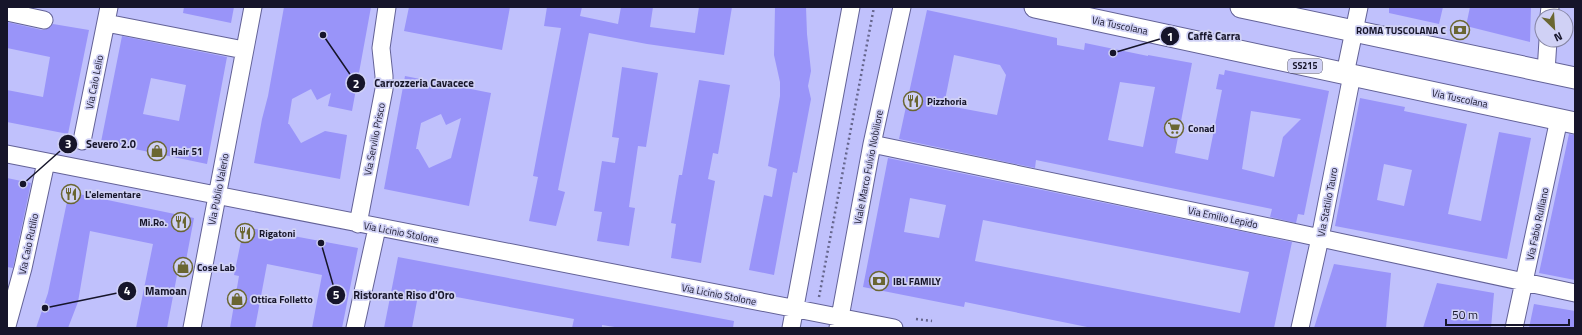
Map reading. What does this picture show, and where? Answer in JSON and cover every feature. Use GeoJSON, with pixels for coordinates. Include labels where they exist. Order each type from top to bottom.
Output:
{"type":"FeatureCollection","features":[{"type":"Feature","properties":{"kind":"main road","name":"Via Tuscolana"},"geometry":{"type":"LineString","coordinates":[[1035,7],[1567,121]]}},
{"type":"Feature","properties":{"kind":"main road"},"geometry":{"type":"LineString","coordinates":[[1241,7],[1575,78]]}},
{"type":"Feature","properties":{"kind":"street","name":"Via Publio Valerio"},"geometry":{"type":"LineString","coordinates":[[192,328],[253,7]]}},
{"type":"Feature","properties":{"kind":"street","name":"Via Servilio Prisco"},"geometry":{"type":"LineString","coordinates":[[358,224],[384,89],[381,48],[387,7]]}},
{"type":"Feature","properties":{"kind":"street"},"geometry":{"type":"LineString","coordinates":[[791,328],[851,7]]}},
{"type":"Feature","properties":{"kind":"street","name":"Viale Marco Fulvio Nobiliore"},"geometry":{"type":"LineString","coordinates":[[839,323],[872,144],[902,7]]}},
{"type":"Feature","properties":{"kind":"street"},"geometry":{"type":"LineString","coordinates":[[1348,75],[1359,7]]}},
{"type":"Feature","properties":{"kind":"street"},"geometry":{"type":"LineString","coordinates":[[7,12],[44,20]]}},
{"type":"Feature","properties":{"kind":"street","name":"Via Caio Lelio"},"geometry":{"type":"LineString","coordinates":[[82,141],[107,15],[177,38],[244,50]]}},
{"type":"Feature","properties":{"kind":"street"},"geometry":{"type":"LineString","coordinates":[[1546,72],[1548,48]]}},
{"type":"Feature","properties":{"kind":"street","name":"Via Statilio Tauro"},"geometry":{"type":"LineString","coordinates":[[1300,328],[1320,238],[1348,75]]}},
{"type":"Feature","properties":{"kind":"street","name":"Via Fabio Rulliano"},"geometry":{"type":"LineString","coordinates":[[1514,328],[1567,121]]}},
{"type":"Feature","properties":{"kind":"street","name":"Via Emilio Lepido"},"geometry":{"type":"LineString","coordinates":[[872,144],[1575,293]]}},
{"type":"Feature","properties":{"kind":"street","name":"Via Licinio Stolone"},"geometry":{"type":"LineString","coordinates":[[7,154],[377,228],[816,313],[839,323],[894,328]]}},
{"type":"Feature","properties":{"kind":"street","name":"Via Caio Rutilio"},"geometry":{"type":"LineString","coordinates":[[7,326],[23,268],[46,162]]}},
{"type":"Feature","properties":{"kind":"street"},"geometry":{"type":"LineString","coordinates":[[355,328],[377,228]]}},
{"type":"Feature","properties":{"kind":"path"},"geometry":{"type":"LineString","coordinates":[[816,313],[874,7]]}},
{"type":"Feature","properties":{"kind":"path"},"geometry":{"type":"LineString","coordinates":[[916,319],[932,321]]}},
{"type":"Feature","properties":{"kind":"building"},"geometry":{"type":"Polygon","coordinates":[[[184,7],[234,7],[231,23],[183,13],[184,7]]]}},
{"type":"Feature","properties":{"kind":"building"},"geometry":{"type":"Polygon","coordinates":[[[284,7],[371,7],[352,111],[328,106],[331,93],[317,100],[311,89],[292,99],[288,124],[301,143],[325,131],[347,135],[340,179],[254,163],[284,7]]]}},
{"type":"Feature","properties":{"kind":"building"},"geometry":{"type":"Polygon","coordinates":[[[409,7],[510,7],[502,50],[404,31],[409,7]]]}},
{"type":"Feature","properties":{"kind":"building"},"geometry":{"type":"Polygon","coordinates":[[[547,7],[582,7],[580,16],[618,24],[621,7],[653,7],[650,27],[695,33],[699,7],[732,7],[724,55],[647,44],[589,33],[558,190],[565,192],[556,226],[529,221],[538,177],[533,176],[561,28],[544,26],[547,7]]]}},
{"type":"Feature","properties":{"kind":"building"},"geometry":{"type":"Polygon","coordinates":[[[775,7],[806,7],[811,71],[808,86],[811,99],[797,173],[793,172],[774,275],[749,270],[764,195],[772,197],[777,169],[768,166],[780,96],[780,82],[774,55],[775,7]]]}},
{"type":"Feature","properties":{"kind":"building"},"geometry":{"type":"Polygon","coordinates":[[[1389,7],[1443,7],[1439,24],[1389,13],[1389,7]]]}},
{"type":"Feature","properties":{"kind":"building"},"geometry":{"type":"Polygon","coordinates":[[[1470,7],[1531,7],[1530,42],[1466,26],[1470,7]]]}},
{"type":"Feature","properties":{"kind":"building"},"geometry":{"type":"Polygon","coordinates":[[[927,10],[1057,38],[1057,45],[1084,50],[1085,43],[1148,56],[1192,63],[1175,153],[1208,160],[1222,90],[1216,89],[1219,74],[1224,75],[1225,70],[1329,91],[1304,215],[1298,214],[1296,223],[1270,217],[1272,209],[1036,160],[1035,168],[899,139],[927,10]],[[954,55],[944,105],[997,115],[1006,75],[1000,65],[954,55]],[[1120,82],[1108,140],[1143,147],[1155,87],[1120,82]],[[1251,111],[1242,169],[1274,177],[1283,137],[1301,119],[1251,111]]]}},
{"type":"Feature","properties":{"kind":"building"},"geometry":{"type":"Polygon","coordinates":[[[7,22],[42,30],[47,29],[53,24],[89,30],[68,134],[7,122],[7,90],[43,97],[50,57],[7,48],[7,22]]]}},
{"type":"Feature","properties":{"kind":"building"},"geometry":{"type":"Polygon","coordinates":[[[122,36],[227,57],[207,164],[101,142],[122,36]],[[151,78],[143,114],[179,121],[186,85],[151,78]]]}},
{"type":"Feature","properties":{"kind":"building"},"geometry":{"type":"Polygon","coordinates":[[[622,67],[658,73],[646,147],[638,146],[629,207],[635,208],[629,246],[597,241],[602,212],[594,211],[602,161],[615,163],[619,138],[612,137],[622,67]]]}},
{"type":"Feature","properties":{"kind":"building"},"geometry":{"type":"Polygon","coordinates":[[[405,76],[491,93],[469,206],[384,189],[405,76]],[[441,114],[421,123],[416,149],[418,149],[429,168],[451,158],[461,118],[446,125],[441,114]]]}},
{"type":"Feature","properties":{"kind":"building"},"geometry":{"type":"Polygon","coordinates":[[[699,80],[730,85],[718,154],[713,153],[708,179],[715,181],[701,263],[671,258],[676,224],[671,223],[679,175],[682,175],[699,80]]]}},
{"type":"Feature","properties":{"kind":"building"},"geometry":{"type":"Polygon","coordinates":[[[1360,98],[1405,107],[1404,111],[1467,124],[1448,214],[1481,221],[1499,132],[1531,138],[1507,259],[1335,226],[1360,98]],[[1384,164],[1377,200],[1404,206],[1412,170],[1384,164]]]}},
{"type":"Feature","properties":{"kind":"building"},"geometry":{"type":"Polygon","coordinates":[[[1569,134],[1575,135],[1575,280],[1539,273],[1569,134]]]}},
{"type":"Feature","properties":{"kind":"building"},"geometry":{"type":"Polygon","coordinates":[[[888,158],[1292,242],[1274,328],[1092,328],[965,302],[964,307],[863,287],[888,158]],[[910,198],[904,232],[939,238],[946,205],[910,198]],[[983,220],[975,261],[1240,313],[1249,272],[983,220]]]}},
{"type":"Feature","properties":{"kind":"building"},"geometry":{"type":"Polygon","coordinates":[[[7,178],[31,183],[13,268],[7,267],[7,178]]]}},
{"type":"Feature","properties":{"kind":"building"},"geometry":{"type":"Polygon","coordinates":[[[69,192],[194,218],[184,271],[178,270],[167,328],[136,328],[153,244],[90,231],[78,302],[68,328],[36,328],[48,293],[69,192]]]}},
{"type":"Feature","properties":{"kind":"building"},"geometry":{"type":"Polygon","coordinates":[[[244,227],[358,248],[342,328],[312,328],[322,275],[267,264],[255,328],[230,328],[239,276],[234,275],[244,227]]]}},
{"type":"Feature","properties":{"kind":"building"},"geometry":{"type":"Polygon","coordinates":[[[398,257],[734,321],[733,328],[621,328],[602,325],[602,328],[572,328],[574,319],[419,290],[412,328],[384,328],[398,257]]]}},
{"type":"Feature","properties":{"kind":"building"},"geometry":{"type":"Polygon","coordinates":[[[1334,264],[1391,273],[1386,328],[1314,328],[1334,264]]]}},
{"type":"Feature","properties":{"kind":"building"},"geometry":{"type":"Polygon","coordinates":[[[1437,283],[1494,293],[1491,328],[1423,328],[1437,283]]]}},
{"type":"Feature","properties":{"kind":"building"},"geometry":{"type":"Polygon","coordinates":[[[1534,304],[1575,311],[1575,328],[1529,328],[1534,304]]]}},
{"type":"Feature","properties":{"kind":"place","name":"ROMA TUSCOLANA C"},"geometry":{"type":"Point","coordinates":[1460,30]}},
{"type":"Feature","properties":{"kind":"place","name":"Carrozzeria Cavacece"},"geometry":{"type":"Point","coordinates":[323,35]}},
{"type":"Feature","properties":{"kind":"place","name":"Caffè Carra"},"geometry":{"type":"Point","coordinates":[1113,53]}},
{"type":"Feature","properties":{"kind":"place","name":"Pizzhoria"},"geometry":{"type":"Point","coordinates":[913,101]}},
{"type":"Feature","properties":{"kind":"place","name":"Conad"},"geometry":{"type":"Point","coordinates":[1174,128]}},
{"type":"Feature","properties":{"kind":"place","name":"Hair 51"},"geometry":{"type":"Point","coordinates":[157,151]}},
{"type":"Feature","properties":{"kind":"place","name":"Severo 2.0"},"geometry":{"type":"Point","coordinates":[23,184]}},
{"type":"Feature","properties":{"kind":"place","name":"L'elementare"},"geometry":{"type":"Point","coordinates":[71,194]}},
{"type":"Feature","properties":{"kind":"place","name":"Mi.Ro."},"geometry":{"type":"Point","coordinates":[181,222]}},
{"type":"Feature","properties":{"kind":"place","name":"Rigatoni"},"geometry":{"type":"Point","coordinates":[245,233]}},
{"type":"Feature","properties":{"kind":"place","name":"Ristorante Riso d'Oro"},"geometry":{"type":"Point","coordinates":[321,243]}},
{"type":"Feature","properties":{"kind":"place","name":"Cose Lab"},"geometry":{"type":"Point","coordinates":[183,267]}},
{"type":"Feature","properties":{"kind":"place","name":"IBL FAMILY"},"geometry":{"type":"Point","coordinates":[879,281]}},
{"type":"Feature","properties":{"kind":"place","name":"Ottica Folletto"},"geometry":{"type":"Point","coordinates":[237,299]}},
{"type":"Feature","properties":{"kind":"place","name":"Mamoan"},"geometry":{"type":"Point","coordinates":[45,308]}}]}
